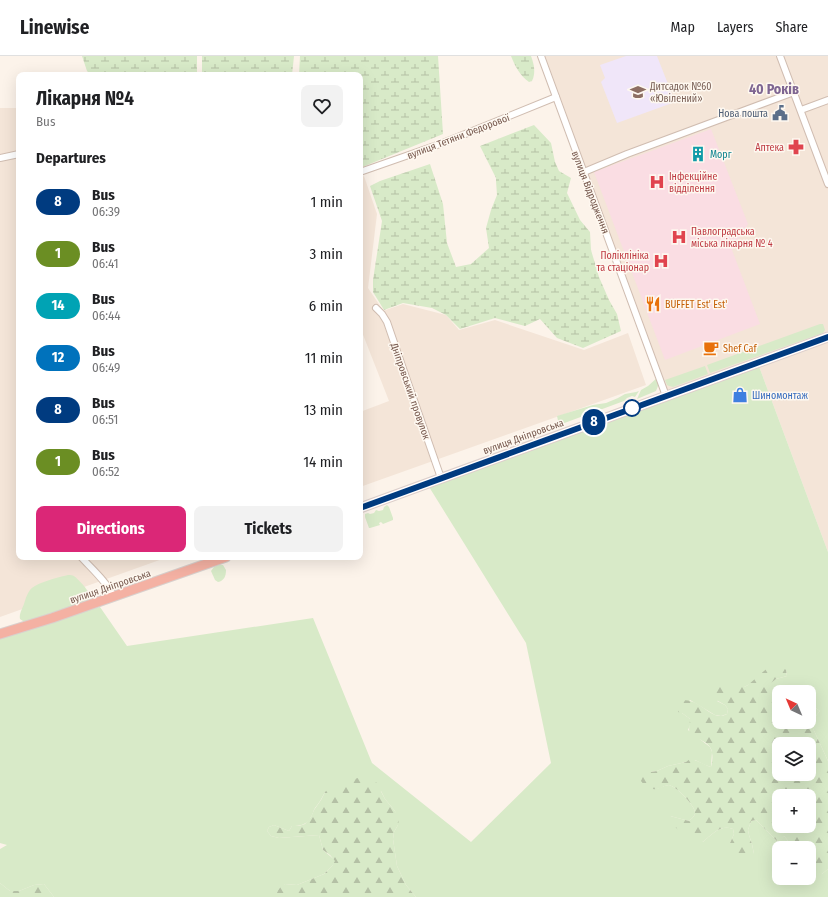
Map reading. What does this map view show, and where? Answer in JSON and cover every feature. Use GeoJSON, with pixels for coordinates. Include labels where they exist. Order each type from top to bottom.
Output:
{"type":"FeatureCollection","features":[{"type":"Feature","properties":{"kind":"highway","name":"вулиця Дніпровська"},"geometry":{"type":"LineString","coordinates":[[363,507],[828,337]]}},
{"type":"Feature","properties":{"kind":"highway","name":"вулиця Дніпровська"},"geometry":{"type":"LineString","coordinates":[[0,634],[114,597],[218,560]]}},
{"type":"Feature","properties":{"kind":"street","name":"вулиця Відродження"},"geometry":{"type":"LineString","coordinates":[[541,56],[666,396]]}},
{"type":"Feature","properties":{"kind":"street"},"geometry":{"type":"LineString","coordinates":[[780,56],[828,184]]}},
{"type":"Feature","properties":{"kind":"street"},"geometry":{"type":"LineString","coordinates":[[584,172],[626,154],[794,92]]}},
{"type":"Feature","properties":{"kind":"street","name":"вулиця Тетяни Федорової"},"geometry":{"type":"LineString","coordinates":[[363,171],[443,143],[556,97]]}},
{"type":"Feature","properties":{"kind":"street"},"geometry":{"type":"LineString","coordinates":[[801,110],[828,100]]}},
{"type":"Feature","properties":{"kind":"street"},"geometry":{"type":"LineString","coordinates":[[0,158],[16,155]]}},
{"type":"Feature","properties":{"kind":"street","name":"Дніпровський провулок"},"geometry":{"type":"LineString","coordinates":[[376,308],[387,322],[441,478]]}},
{"type":"Feature","properties":{"kind":"street"},"geometry":{"type":"LineString","coordinates":[[84,560],[112,591],[114,597]]}},
{"type":"Feature","properties":{"kind":"shaded area"},"geometry":{"type":"Polygon","coordinates":[[[542,56],[828,56],[828,331],[668,391],[542,56]]]}},
{"type":"Feature","properties":{"kind":"shaded area","name":"Дитсадок №60 «Ювілений»"},"geometry":{"type":"Polygon","coordinates":[[[626,56],[657,56],[675,102],[617,123],[601,82],[605,78],[600,65],[626,56]]]}},
{"type":"Feature","properties":{"kind":"shaded area"},"geometry":{"type":"Polygon","coordinates":[[[0,108],[16,108],[16,560],[160,560],[0,617],[0,108]]]}},
{"type":"Feature","properties":{"kind":"shaded area","name":"Павлоградська міська лікарня № 4"},"geometry":{"type":"Polygon","coordinates":[[[711,129],[748,224],[732,250],[760,324],[665,360],[594,172],[711,129]]]}},
{"type":"Feature","properties":{"kind":"shaded area"},"geometry":{"type":"Polygon","coordinates":[[[363,176],[377,214],[368,288],[383,310],[380,312],[403,304],[446,315],[459,330],[495,320],[584,350],[628,333],[646,385],[363,486],[363,411],[389,401],[363,335],[363,176]]]}},
{"type":"Feature","properties":{"kind":"shaded area"},"geometry":{"type":"Polygon","coordinates":[[[828,341],[828,552],[757,361],[828,341]]]}},
{"type":"Feature","properties":{"kind":"green space"},"geometry":{"type":"Polygon","coordinates":[[[82,56],[197,56],[197,72],[87,71],[82,56]]]}},
{"type":"Feature","properties":{"kind":"green space"},"geometry":{"type":"Polygon","coordinates":[[[202,56],[294,56],[292,72],[202,72],[202,56]]]}},
{"type":"Feature","properties":{"kind":"green space"},"geometry":{"type":"Polygon","coordinates":[[[300,56],[438,56],[443,134],[363,167],[363,72],[299,72],[300,56]]]}},
{"type":"Feature","properties":{"kind":"green space"},"geometry":{"type":"Polygon","coordinates":[[[511,56],[531,56],[534,68],[532,81],[529,82],[520,74],[511,56]]]}},
{"type":"Feature","properties":{"kind":"green space"},"geometry":{"type":"Polygon","coordinates":[[[534,125],[551,143],[555,162],[559,171],[571,178],[567,193],[580,220],[590,232],[591,250],[599,277],[617,314],[621,331],[583,348],[557,338],[540,319],[525,326],[495,318],[460,329],[446,315],[432,308],[403,303],[384,310],[373,292],[373,280],[382,221],[370,186],[380,181],[430,164],[443,204],[447,243],[456,267],[471,264],[489,248],[486,228],[497,195],[496,178],[480,146],[534,125]]]}},
{"type":"Feature","properties":{"kind":"green space"},"geometry":{"type":"Polygon","coordinates":[[[823,324],[825,330],[823,333],[710,373],[707,365],[823,324]]]}},
{"type":"Feature","properties":{"kind":"green space"},"geometry":{"type":"Polygon","coordinates":[[[757,361],[828,552],[828,761],[813,729],[816,729],[816,716],[820,711],[816,708],[816,685],[772,685],[770,683],[776,679],[787,676],[786,670],[748,685],[717,701],[725,705],[728,709],[727,714],[721,716],[715,715],[690,700],[682,713],[690,719],[688,730],[710,747],[712,752],[711,767],[695,760],[668,766],[651,772],[657,789],[667,785],[672,786],[681,793],[693,807],[695,814],[689,821],[670,816],[703,842],[717,831],[729,828],[733,829],[734,834],[730,843],[754,854],[748,830],[751,821],[756,820],[777,841],[772,841],[772,885],[816,885],[816,873],[822,874],[828,869],[828,897],[416,897],[406,885],[397,866],[393,839],[394,832],[398,825],[395,811],[385,799],[381,791],[325,792],[314,809],[312,816],[305,823],[292,826],[289,831],[274,825],[269,827],[267,831],[271,836],[279,838],[319,835],[323,850],[336,861],[324,874],[297,885],[285,884],[277,897],[54,897],[44,884],[34,885],[19,891],[10,891],[0,883],[0,849],[7,845],[0,843],[0,633],[100,607],[127,646],[313,618],[372,763],[471,842],[551,763],[526,643],[426,482],[757,361]]]}},
{"type":"Feature","properties":{"kind":"green space"},"geometry":{"type":"Polygon","coordinates":[[[705,366],[708,374],[673,387],[667,385],[665,380],[705,366]]]}},
{"type":"Feature","properties":{"kind":"green space"},"geometry":{"type":"Polygon","coordinates":[[[658,377],[658,386],[656,391],[637,399],[641,390],[658,377]]]}},
{"type":"Feature","properties":{"kind":"green space"},"geometry":{"type":"Polygon","coordinates":[[[639,391],[635,397],[632,396],[624,401],[559,425],[557,416],[593,405],[606,403],[625,394],[639,391]]]}},
{"type":"Feature","properties":{"kind":"green space"},"geometry":{"type":"Polygon","coordinates":[[[387,505],[393,520],[383,524],[381,522],[379,523],[380,525],[369,528],[365,514],[374,513],[376,510],[383,510],[387,505]]]}},
{"type":"Feature","properties":{"kind":"green space"},"geometry":{"type":"Polygon","coordinates":[[[223,565],[226,572],[223,579],[218,582],[215,580],[211,571],[214,567],[223,565]]]}},
{"type":"Feature","properties":{"kind":"green space"},"geometry":{"type":"Polygon","coordinates":[[[68,575],[74,576],[84,586],[89,593],[89,599],[27,621],[20,619],[20,613],[26,597],[33,587],[68,575]]]}},
{"type":"Feature","properties":{"kind":"green space"},"geometry":{"type":"Polygon","coordinates":[[[778,663],[786,670],[787,676],[776,679],[771,683],[773,685],[772,729],[813,729],[828,761],[828,869],[822,874],[816,875],[816,841],[788,841],[784,836],[781,840],[777,841],[756,820],[751,821],[748,830],[754,854],[751,858],[741,855],[731,849],[730,843],[734,834],[733,829],[721,829],[713,833],[703,842],[689,837],[670,822],[670,816],[689,821],[694,816],[695,811],[685,797],[672,786],[669,785],[658,789],[652,789],[641,781],[642,777],[651,772],[686,762],[690,759],[696,760],[711,767],[712,755],[710,747],[704,742],[690,735],[690,719],[678,712],[680,701],[691,701],[715,715],[725,715],[727,714],[728,709],[725,705],[713,698],[713,693],[717,684],[744,687],[772,664],[778,663]]]}},
{"type":"Feature","properties":{"kind":"green space"},"geometry":{"type":"Polygon","coordinates":[[[816,708],[820,711],[816,716],[816,708]]]}},
{"type":"Feature","properties":{"kind":"green space"},"geometry":{"type":"Polygon","coordinates":[[[361,777],[372,778],[376,782],[385,799],[395,811],[399,819],[393,839],[397,866],[406,885],[416,897],[277,897],[279,889],[285,884],[297,885],[324,874],[335,861],[323,850],[319,835],[279,838],[271,836],[267,831],[269,827],[274,825],[289,831],[292,826],[305,824],[311,817],[325,792],[331,786],[361,777]]]}},
{"type":"Feature","properties":{"kind":"green space"},"geometry":{"type":"Polygon","coordinates":[[[784,836],[788,841],[777,841],[784,836]]]}},
{"type":"Feature","properties":{"kind":"green space"},"geometry":{"type":"Polygon","coordinates":[[[0,883],[10,891],[19,891],[34,885],[44,884],[54,897],[0,897],[0,883]]]}},
{"type":"Feature","properties":{"kind":"bus line","name":"8"},"geometry":{"type":"LineString","coordinates":[[363,507],[828,337]]}},
{"type":"Feature","properties":{"kind":"place","name":"Дитсадок №60 «Ювілений»"},"geometry":{"type":"Point","coordinates":[638,92]}},
{"type":"Feature","properties":{"kind":"place","name":"Нова пошта"},"geometry":{"type":"Point","coordinates":[780,113]}},
{"type":"Feature","properties":{"kind":"place","name":"Аптека"},"geometry":{"type":"Point","coordinates":[796,147]}},
{"type":"Feature","properties":{"kind":"place","name":"Морг"},"geometry":{"type":"Point","coordinates":[698,154]}},
{"type":"Feature","properties":{"kind":"place","name":"Інфекційне відділення"},"geometry":{"type":"Point","coordinates":[657,182]}},
{"type":"Feature","properties":{"kind":"place","name":"Павлоградська міська лікарня № 4"},"geometry":{"type":"Point","coordinates":[679,237]}},
{"type":"Feature","properties":{"kind":"place","name":"Поліклініка та стаціонар"},"geometry":{"type":"Point","coordinates":[661,261]}},
{"type":"Feature","properties":{"kind":"place","name":"BUFFET Est' Est'"},"geometry":{"type":"Point","coordinates":[653,304]}},
{"type":"Feature","properties":{"kind":"place","name":"Shef Caf"},"geometry":{"type":"Point","coordinates":[711,348]}},
{"type":"Feature","properties":{"kind":"place","name":"Шиномонтаж"},"geometry":{"type":"Point","coordinates":[740,395]}},
{"type":"Feature","properties":{"kind":"district","name":"40 Років"},"geometry":{"type":"Point","coordinates":[774,89]}}]}
